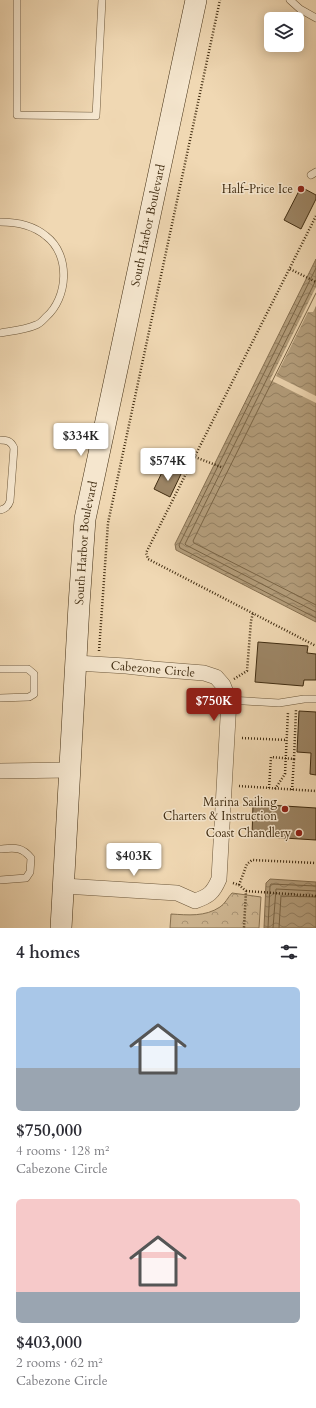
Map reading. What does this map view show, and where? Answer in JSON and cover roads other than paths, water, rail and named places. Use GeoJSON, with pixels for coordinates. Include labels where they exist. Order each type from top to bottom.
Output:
{"type":"FeatureCollection","features":[{"type":"Feature","properties":{"kind":"street","name":"South Harbor Boulevard"},"geometry":{"type":"LineString","coordinates":[[61,928],[83,539],[88,501],[196,0]]}},
{"type":"Feature","properties":{"kind":"street","name":"Cabezone Circle"},"geometry":{"type":"LineString","coordinates":[[76,663],[204,673],[216,677],[223,685],[229,700]]}},
{"type":"Feature","properties":{"kind":"street"},"geometry":{"type":"LineString","coordinates":[[64,886],[177,892],[195,901],[206,897],[214,889],[219,879],[229,700]]}},
{"type":"Feature","properties":{"kind":"street"},"geometry":{"type":"LineString","coordinates":[[0,771],[69,770]]}},
{"type":"Feature","properties":{"kind":"lane"},"geometry":{"type":"LineString","coordinates":[[17,0],[17,115],[96,116],[102,0]]}},
{"type":"Feature","properties":{"kind":"lane"},"geometry":{"type":"LineString","coordinates":[[290,0],[300,9],[316,18]]}},
{"type":"Feature","properties":{"kind":"lane"},"geometry":{"type":"LineString","coordinates":[[0,222],[14,222],[28,226],[47,236],[58,249],[64,272],[62,294],[51,313],[37,325],[16,331],[0,333]]}},
{"type":"Feature","properties":{"kind":"lane"},"geometry":{"type":"LineString","coordinates":[[0,440],[7,440],[12,443],[14,448],[10,502],[8,506],[0,510]]}},
{"type":"Feature","properties":{"kind":"lane"},"geometry":{"type":"LineString","coordinates":[[0,669],[28,669],[34,674],[34,694],[32,696],[0,698]]}},
{"type":"Feature","properties":{"kind":"lane"},"geometry":{"type":"LineString","coordinates":[[229,700],[279,703],[316,699]]}},
{"type":"Feature","properties":{"kind":"lane"},"geometry":{"type":"LineString","coordinates":[[0,849],[17,848],[25,851],[31,858],[30,872],[26,878],[0,880]]}},
{"type":"Feature","properties":{"kind":"water"},"geometry":{"type":"Polygon","coordinates":[[[316,259],[316,622],[176,550],[175,544],[316,259]]]}},
{"type":"Feature","properties":{"kind":"water"},"geometry":{"type":"Polygon","coordinates":[[[270,879],[316,882],[316,928],[264,928],[266,883],[270,879]]]}},
{"type":"Feature","properties":{"kind":"place","name":"Half-Price Ice"},"geometry":{"type":"Point","coordinates":[301,189]}},
{"type":"Feature","properties":{"kind":"place","name":"Marina Sailing Charters & Instruction"},"geometry":{"type":"Point","coordinates":[285,809]}},
{"type":"Feature","properties":{"kind":"place","name":"Coast Chandlery"},"geometry":{"type":"Point","coordinates":[299,833]}}]}
